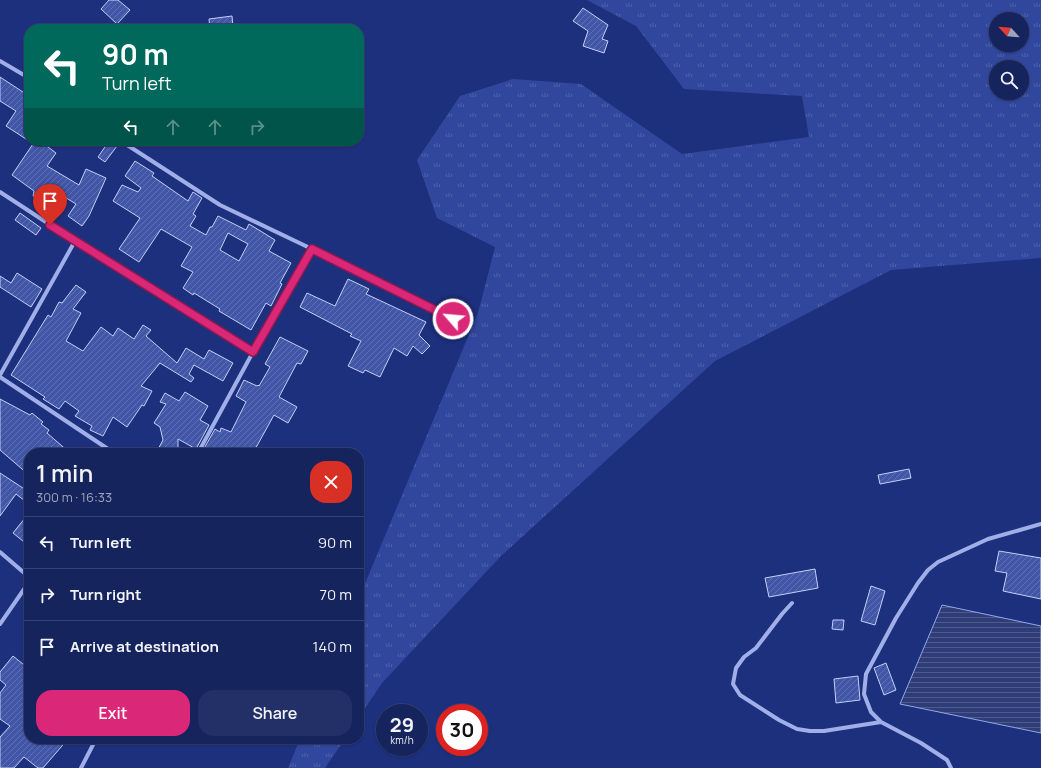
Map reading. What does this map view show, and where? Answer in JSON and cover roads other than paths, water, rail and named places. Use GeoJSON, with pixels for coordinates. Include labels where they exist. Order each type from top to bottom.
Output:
{"type":"FeatureCollection","features":[{"type":"Feature","properties":{"kind":"street"},"geometry":{"type":"LineString","coordinates":[[0,61],[24,75]]}},
{"type":"Feature","properties":{"kind":"street"},"geometry":{"type":"LineString","coordinates":[[129,146],[220,205],[453,319]]}},
{"type":"Feature","properties":{"kind":"street"},"geometry":{"type":"LineString","coordinates":[[0,192],[75,241],[253,352]]}},
{"type":"Feature","properties":{"kind":"street"},"geometry":{"type":"LineString","coordinates":[[75,241],[0,376],[107,448]]}},
{"type":"Feature","properties":{"kind":"street"},"geometry":{"type":"LineString","coordinates":[[201,448],[253,352],[312,249]]}},
{"type":"Feature","properties":{"kind":"street"},"geometry":{"type":"LineString","coordinates":[[951,768],[947,760],[921,742],[881,722],[871,712],[864,694],[866,674],[896,618],[928,570],[945,558],[988,538],[1041,524]]}},
{"type":"Feature","properties":{"kind":"street"},"geometry":{"type":"LineString","coordinates":[[0,552],[24,573]]}},
{"type":"Feature","properties":{"kind":"street"},"geometry":{"type":"LineString","coordinates":[[0,624],[24,589]]}},
{"type":"Feature","properties":{"kind":"street"},"geometry":{"type":"LineString","coordinates":[[792,603],[756,648],[744,656],[736,668],[733,684],[740,695],[779,720],[797,729],[824,731],[881,722]]}},
{"type":"Feature","properties":{"kind":"street"},"geometry":{"type":"LineString","coordinates":[[81,768],[93,744]]}}]}
